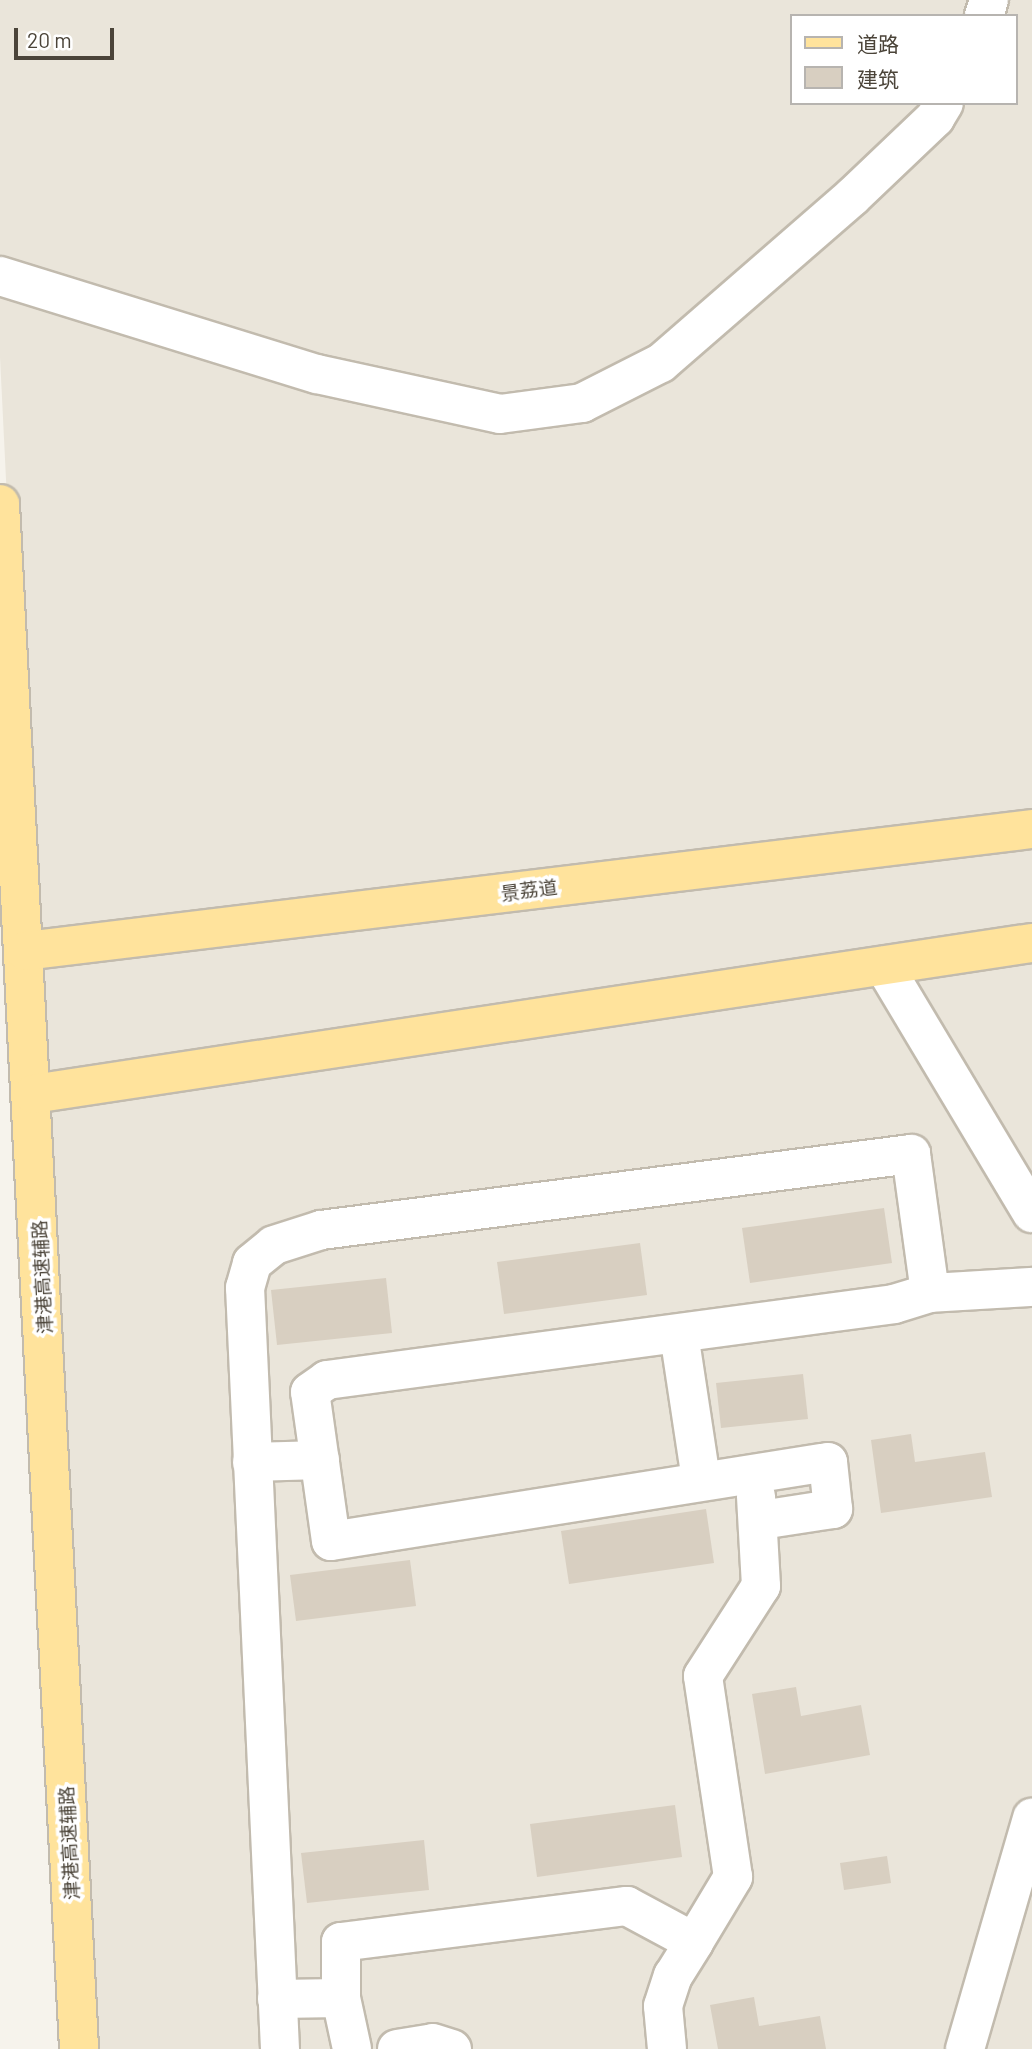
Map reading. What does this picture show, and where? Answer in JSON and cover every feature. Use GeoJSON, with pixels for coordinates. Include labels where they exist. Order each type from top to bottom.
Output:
{"type":"FeatureCollection","features":[{"type":"Feature","properties":{"kind":"main road","name":"津港高速辅路"},"geometry":{"type":"LineString","coordinates":[[0,504],[33,1094],[79,2049]]}},
{"type":"Feature","properties":{"kind":"main road","name":"景荔道"},"geometry":{"type":"LineString","coordinates":[[25,951],[1032,829]]}},
{"type":"Feature","properties":{"kind":"main road"},"geometry":{"type":"LineString","coordinates":[[33,1094],[1032,943]]}},
{"type":"Feature","properties":{"kind":"street"},"geometry":{"type":"LineString","coordinates":[[0,276],[317,374],[500,414],[582,403],[661,363],[852,197],[935,118],[943,105]]}},
{"type":"Feature","properties":{"kind":"street"},"geometry":{"type":"LineString","coordinates":[[884,966],[1032,1213]]}},
{"type":"Feature","properties":{"kind":"street"},"geometry":{"type":"LineString","coordinates":[[280,2049],[245,1288],[252,1263],[274,1245],[321,1230],[911,1154],[930,1293]]}},
{"type":"Feature","properties":{"kind":"street"},"geometry":{"type":"LineString","coordinates":[[761,1520],[833,1509],[828,1462],[701,1479],[331,1541],[310,1392],[327,1380],[894,1304],[930,1293],[1032,1287]]}},
{"type":"Feature","properties":{"kind":"street"},"geometry":{"type":"LineString","coordinates":[[679,1334],[701,1479]]}},
{"type":"Feature","properties":{"kind":"street"},"geometry":{"type":"LineString","coordinates":[[252,1462],[320,1461]]}},
{"type":"Feature","properties":{"kind":"street"},"geometry":{"type":"LineString","coordinates":[[667,2049],[663,2006],[673,1976],[733,1877],[703,1676],[761,1586],[761,1520],[751,1472]]}},
{"type":"Feature","properties":{"kind":"street"},"geometry":{"type":"LineString","coordinates":[[965,2049],[1032,1818]]}},
{"type":"Feature","properties":{"kind":"street"},"geometry":{"type":"LineString","coordinates":[[352,2049],[341,1998],[341,1942],[627,1906],[694,1942]]}},
{"type":"Feature","properties":{"kind":"street"},"geometry":{"type":"LineString","coordinates":[[276,1999],[341,1998]]}},
{"type":"Feature","properties":{"kind":"street"},"geometry":{"type":"LineString","coordinates":[[397,2049],[433,2043],[452,2049]]}},
{"type":"Feature","properties":{"kind":"shaded area"},"geometry":{"type":"Polygon","coordinates":[[[0,0],[1032,0],[1032,2049],[83,2049],[0,357],[0,0]]]}},
{"type":"Feature","properties":{"kind":"building"},"geometry":{"type":"Polygon","coordinates":[[[884,1208],[892,1263],[750,1283],[742,1228],[884,1208]]]}},
{"type":"Feature","properties":{"kind":"building"},"geometry":{"type":"Polygon","coordinates":[[[640,1243],[647,1295],[504,1314],[497,1262],[640,1243]]]}},
{"type":"Feature","properties":{"kind":"building"},"geometry":{"type":"Polygon","coordinates":[[[386,1278],[392,1333],[277,1345],[271,1290],[386,1278]]]}},
{"type":"Feature","properties":{"kind":"building"},"geometry":{"type":"Polygon","coordinates":[[[803,1374],[808,1419],[721,1428],[716,1383],[803,1374]]]}},
{"type":"Feature","properties":{"kind":"building"},"geometry":{"type":"Polygon","coordinates":[[[911,1434],[915,1462],[985,1452],[992,1497],[881,1513],[871,1440],[911,1434]]]}},
{"type":"Feature","properties":{"kind":"building"},"geometry":{"type":"Polygon","coordinates":[[[706,1509],[714,1563],[569,1584],[561,1531],[706,1509]]]}},
{"type":"Feature","properties":{"kind":"building"},"geometry":{"type":"Polygon","coordinates":[[[410,1560],[416,1606],[296,1621],[290,1575],[410,1560]]]}},
{"type":"Feature","properties":{"kind":"building"},"geometry":{"type":"Polygon","coordinates":[[[796,1687],[801,1716],[861,1705],[870,1755],[765,1774],[752,1694],[796,1687]]]}},
{"type":"Feature","properties":{"kind":"building"},"geometry":{"type":"Polygon","coordinates":[[[675,1805],[682,1857],[537,1877],[530,1824],[675,1805]]]}},
{"type":"Feature","properties":{"kind":"building"},"geometry":{"type":"Polygon","coordinates":[[[424,1840],[429,1890],[307,1903],[301,1853],[424,1840]]]}},
{"type":"Feature","properties":{"kind":"building"},"geometry":{"type":"Polygon","coordinates":[[[887,1856],[891,1883],[844,1890],[840,1863],[887,1856]]]}},
{"type":"Feature","properties":{"kind":"building"},"geometry":{"type":"Polygon","coordinates":[[[754,1997],[759,2026],[820,2016],[826,2049],[718,2049],[710,2005],[754,1997]]]}}]}
